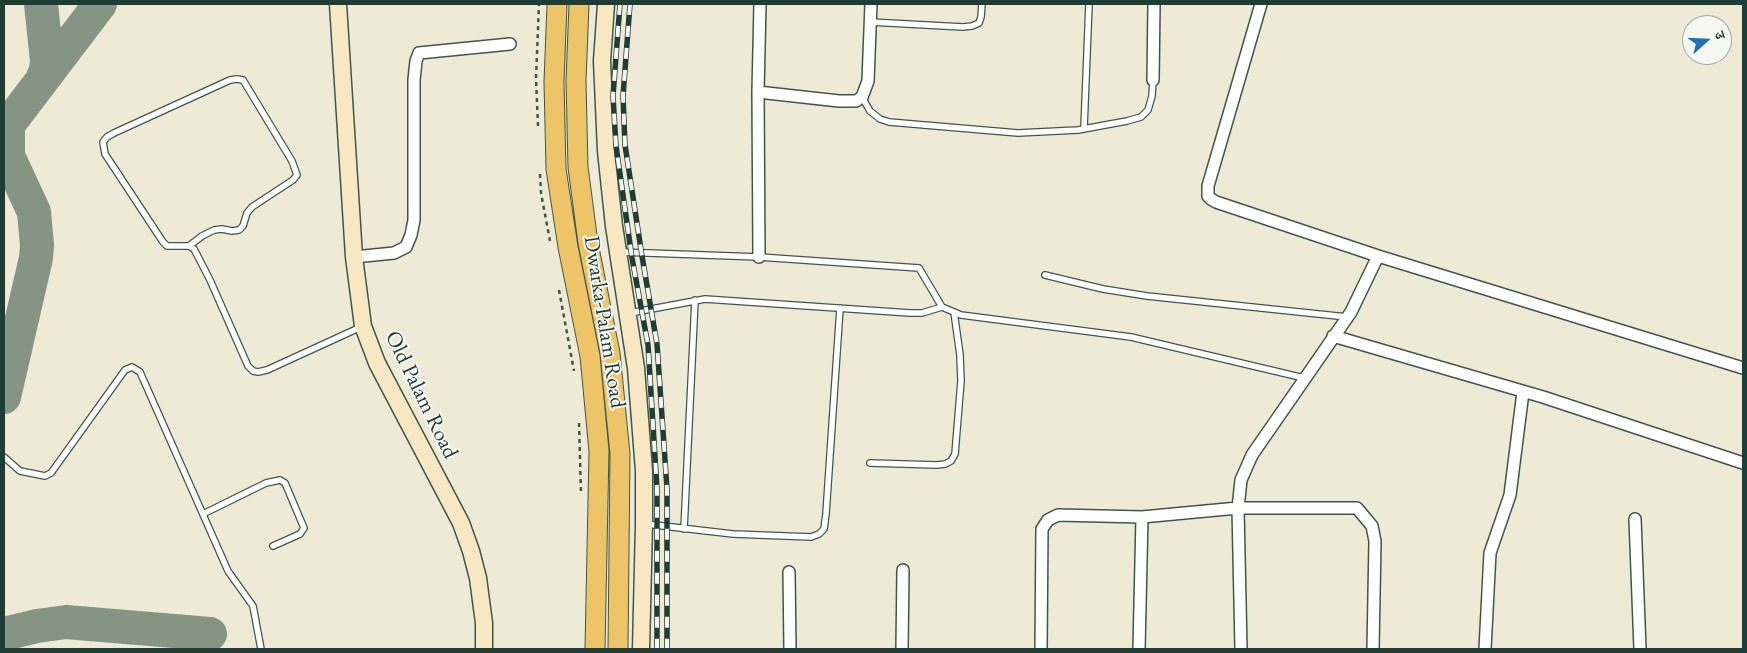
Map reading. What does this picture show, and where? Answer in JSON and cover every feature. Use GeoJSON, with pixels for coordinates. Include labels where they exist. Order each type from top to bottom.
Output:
{"type":"FeatureCollection","features":[{"type":"Feature","properties":{"kind":"main road","name":"Dwarka-Palam Road"},"geometry":{"type":"LineString","coordinates":[[557,4],[554,82],[556,169],[568,247],[590,356],[599,451],[596,649]]}},
{"type":"Feature","properties":{"kind":"main road","name":"Dwarka-Palam Road"},"geometry":{"type":"LineString","coordinates":[[579,4],[576,81],[578,167],[588,244],[610,353],[620,454],[618,649]]}},
{"type":"Feature","properties":{"kind":"street","name":"Old Palam Road"},"geometry":{"type":"LineString","coordinates":[[338,4],[354,256],[363,326],[377,363],[461,523],[478,578],[484,623],[484,649]]}},
{"type":"Feature","properties":{"kind":"street"},"geometry":{"type":"LineString","coordinates":[[606,4],[602,61],[606,151],[618,252],[637,378],[644,470],[641,649]]}},
{"type":"Feature","properties":{"kind":"street"},"geometry":{"type":"LineString","coordinates":[[759,258],[758,92],[760,4]]}},
{"type":"Feature","properties":{"kind":"street"},"geometry":{"type":"LineString","coordinates":[[758,92],[839,101],[856,101],[862,98],[868,81],[871,4]]}},
{"type":"Feature","properties":{"kind":"street"},"geometry":{"type":"LineString","coordinates":[[1153,80],[1154,4]]}},
{"type":"Feature","properties":{"kind":"street"},"geometry":{"type":"LineString","coordinates":[[1261,4],[1208,186],[1208,196],[1216,202],[1378,256],[1743,368]]}},
{"type":"Feature","properties":{"kind":"street"},"geometry":{"type":"LineString","coordinates":[[354,256],[394,253],[406,247],[412,235],[414,220],[414,80],[419,53],[510,44]]}},
{"type":"Feature","properties":{"kind":"street"},"geometry":{"type":"LineString","coordinates":[[1241,649],[1238,508],[1241,480],[1252,455],[1347,317],[1378,256]]}},
{"type":"Feature","properties":{"kind":"street"},"geometry":{"type":"LineString","coordinates":[[1333,336],[1524,392],[1743,463]]}},
{"type":"Feature","properties":{"kind":"street"},"geometry":{"type":"LineString","coordinates":[[1485,649],[1490,553],[1510,495],[1524,392]]}},
{"type":"Feature","properties":{"kind":"street"},"geometry":{"type":"LineString","coordinates":[[1041,649],[1042,529],[1048,520],[1058,515],[1142,516],[1238,508],[1357,508],[1372,526],[1375,541],[1373,649]]}},
{"type":"Feature","properties":{"kind":"street"},"geometry":{"type":"LineString","coordinates":[[1139,649],[1142,516]]}},
{"type":"Feature","properties":{"kind":"street"},"geometry":{"type":"LineString","coordinates":[[1635,519],[1640,649]]}},
{"type":"Feature","properties":{"kind":"street"},"geometry":{"type":"LineString","coordinates":[[902,649],[903,570]]}},
{"type":"Feature","properties":{"kind":"street"},"geometry":{"type":"LineString","coordinates":[[789,572],[790,649]]}},
{"type":"Feature","properties":{"kind":"lane"},"geometry":{"type":"LineString","coordinates":[[870,22],[972,26],[979,23],[982,17],[982,4]]}},
{"type":"Feature","properties":{"kind":"lane"},"geometry":{"type":"LineString","coordinates":[[1084,128],[1089,4]]}},
{"type":"Feature","properties":{"kind":"lane"},"geometry":{"type":"LineString","coordinates":[[189,246],[214,230],[222,229],[232,232],[239,230],[243,226],[247,213],[252,207],[293,180],[297,175],[292,161],[243,80],[230,80],[106,137],[103,142],[105,154],[163,242],[173,248],[189,246],[194,249],[248,366],[253,371],[267,370],[363,326]]}},
{"type":"Feature","properties":{"kind":"lane"},"geometry":{"type":"LineString","coordinates":[[862,98],[870,111],[880,119],[889,122],[1018,133],[1084,128],[1127,122],[1141,116],[1148,110],[1152,96],[1153,80]]}},
{"type":"Feature","properties":{"kind":"lane"},"geometry":{"type":"LineString","coordinates":[[618,252],[919,268],[942,307],[961,315],[1132,336],[1304,378]]}},
{"type":"Feature","properties":{"kind":"lane"},"geometry":{"type":"LineString","coordinates":[[1045,275],[1103,289],[1147,296],[1347,317]]}},
{"type":"Feature","properties":{"kind":"lane"},"geometry":{"type":"LineString","coordinates":[[628,313],[695,300],[722,300],[910,313],[922,313],[942,307]]}},
{"type":"Feature","properties":{"kind":"lane"},"geometry":{"type":"LineString","coordinates":[[684,529],[695,300]]}},
{"type":"Feature","properties":{"kind":"lane"},"geometry":{"type":"LineString","coordinates":[[644,524],[733,534],[811,537],[819,534],[824,529],[840,308]]}},
{"type":"Feature","properties":{"kind":"lane"},"geometry":{"type":"LineString","coordinates":[[870,463],[937,465],[951,461],[955,454],[961,380],[960,355],[954,312]]}},
{"type":"Feature","properties":{"kind":"lane"},"geometry":{"type":"LineString","coordinates":[[4,457],[20,471],[45,476],[51,473],[124,370],[132,368],[140,372],[228,571],[253,606],[261,649]]}},
{"type":"Feature","properties":{"kind":"lane"},"geometry":{"type":"LineString","coordinates":[[203,514],[266,483],[280,480],[285,483],[304,528],[300,534],[273,546]]}},
{"type":"Feature","properties":{"kind":"path"},"geometry":{"type":"LineString","coordinates":[[538,126],[536,78],[539,4]]}},
{"type":"Feature","properties":{"kind":"path"},"geometry":{"type":"LineString","coordinates":[[540,174],[541,193],[552,250]]}},
{"type":"Feature","properties":{"kind":"path"},"geometry":{"type":"LineString","coordinates":[[559,287],[575,374]]}},
{"type":"Feature","properties":{"kind":"path"},"geometry":{"type":"LineString","coordinates":[[580,423],[582,500]]}},
{"type":"Feature","properties":{"kind":"taxiway"},"geometry":{"type":"LineString","coordinates":[[41,4],[47,61],[46,70],[41,82]]}},
{"type":"Feature","properties":{"kind":"taxiway"},"geometry":{"type":"LineString","coordinates":[[4,397],[36,258],[37,245],[34,212],[8,156],[8,125],[100,4]]}},
{"type":"Feature","properties":{"kind":"taxiway"},"geometry":{"type":"LineString","coordinates":[[4,634],[37,626],[66,622],[210,634]]}},
{"type":"Feature","properties":{"kind":"railway"},"geometry":{"type":"LineString","coordinates":[[620,4],[613,96],[616,146],[632,258],[648,345],[657,489],[657,649]]}},
{"type":"Feature","properties":{"kind":"railway"},"geometry":{"type":"LineString","coordinates":[[630,4],[623,96],[625,145],[657,344],[667,489],[667,649]]}}]}
